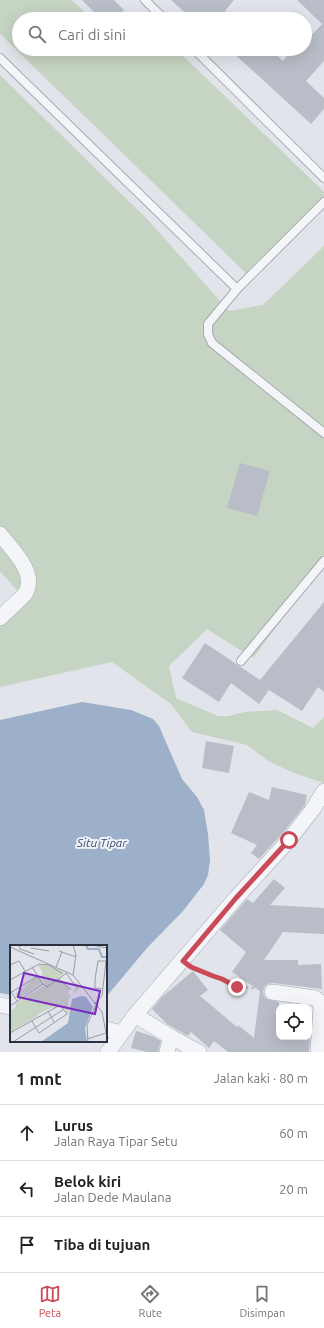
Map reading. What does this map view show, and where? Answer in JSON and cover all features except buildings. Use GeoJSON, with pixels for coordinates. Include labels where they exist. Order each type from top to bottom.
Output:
{"type":"FeatureCollection","features":[{"type":"Feature","properties":{"kind":"street"},"geometry":{"type":"LineString","coordinates":[[0,534],[24,566],[28,578],[28,584],[24,594],[0,618]]}},
{"type":"Feature","properties":{"kind":"street"},"geometry":{"type":"LineString","coordinates":[[108,1052],[135,1015],[236,898],[289,840],[313,809],[324,791]]}},
{"type":"Feature","properties":{"kind":"street"},"geometry":{"type":"LineString","coordinates":[[272,992],[315,998],[319,1001],[320,1013],[318,1052]]}},
{"type":"Feature","properties":{"kind":"street"},"geometry":{"type":"LineString","coordinates":[[0,1005],[10,1007]]}},
{"type":"Feature","properties":{"kind":"street"},"geometry":{"type":"LineString","coordinates":[[135,1015],[170,1037],[199,1052]]}},
{"type":"Feature","properties":{"kind":"street"},"geometry":{"type":"LineString","coordinates":[[107,1029],[121,1033]]}},
{"type":"Feature","properties":{"kind":"street"},"geometry":{"type":"LineString","coordinates":[[167,1052],[170,1037]]}},
{"type":"Feature","properties":{"kind":"lane"},"geometry":{"type":"LineString","coordinates":[[145,0],[157,12]]}},
{"type":"Feature","properties":{"kind":"lane"},"geometry":{"type":"LineString","coordinates":[[201,56],[324,178]]}},
{"type":"Feature","properties":{"kind":"lane"},"geometry":{"type":"LineString","coordinates":[[0,58],[237,289]]}},
{"type":"Feature","properties":{"kind":"lane"},"geometry":{"type":"LineString","coordinates":[[324,202],[237,289],[208,324],[208,334],[212,343],[324,433]]}},
{"type":"Feature","properties":{"kind":"lane"},"geometry":{"type":"LineString","coordinates":[[241,661],[324,561]]}},
{"type":"Feature","properties":{"kind":"path"},"geometry":{"type":"LineString","coordinates":[[183,961],[191,967],[222,979],[236,987],[261,988],[272,992]]}},
{"type":"Feature","properties":{"kind":"green space"},"geometry":{"type":"Polygon","coordinates":[[[0,0],[72,0],[85,12],[12,12],[12,46],[0,34],[0,0]]]}},
{"type":"Feature","properties":{"kind":"green space"},"geometry":{"type":"Polygon","coordinates":[[[23,56],[183,56],[324,192],[324,200],[250,277],[23,56]]]}},
{"type":"Feature","properties":{"kind":"green space"},"geometry":{"type":"Polygon","coordinates":[[[0,75],[149,221],[229,311],[263,305],[324,246],[324,563],[253,658],[207,629],[169,666],[176,698],[218,716],[228,716],[245,712],[277,710],[313,728],[324,717],[324,783],[294,773],[268,761],[247,745],[192,732],[171,704],[112,662],[0,687],[0,614],[21,595],[0,571],[0,75]]]}},
{"type":"Feature","properties":{"kind":"water","name":"Situ Tipar"},"geometry":{"type":"Polygon","coordinates":[[[82,702],[131,710],[153,719],[159,726],[182,779],[197,797],[204,810],[210,860],[208,875],[204,884],[183,911],[147,948],[107,996],[107,945],[10,945],[10,995],[0,993],[0,720],[82,702]]]}},
{"type":"Feature","properties":{"kind":"route"},"geometry":{"type":"LineString","coordinates":[[237,987],[222,979],[191,967],[183,961],[236,898],[289,840]]}}]}
